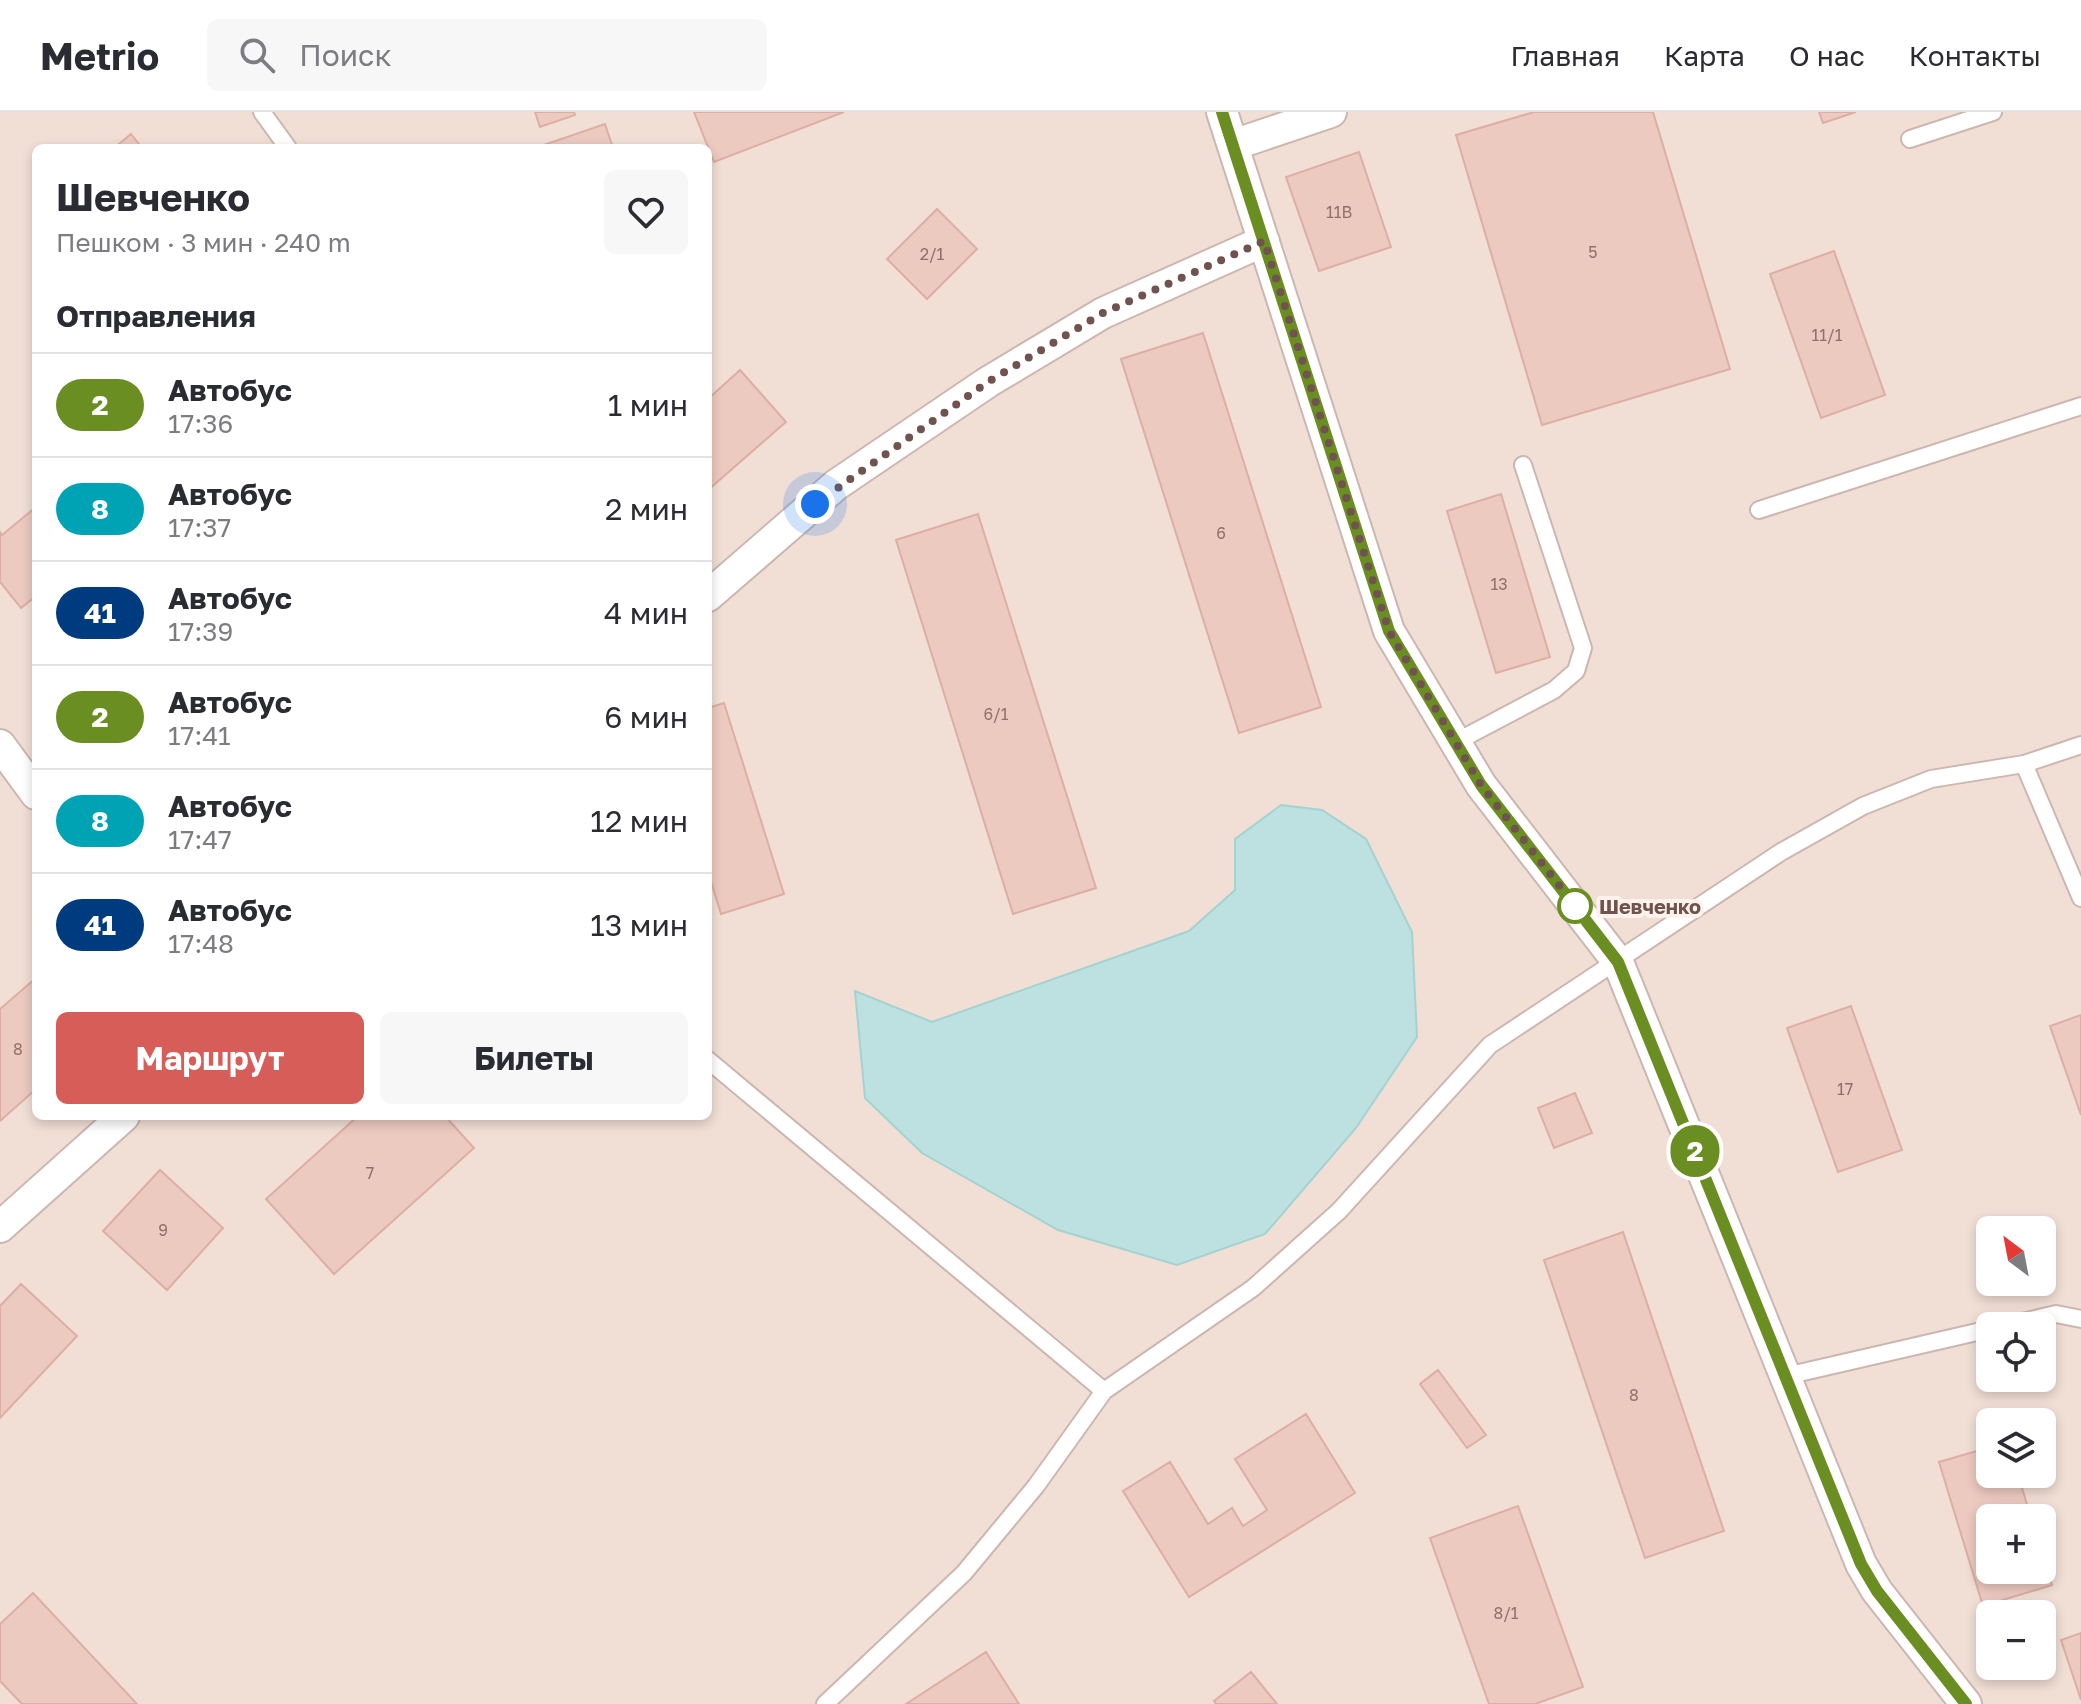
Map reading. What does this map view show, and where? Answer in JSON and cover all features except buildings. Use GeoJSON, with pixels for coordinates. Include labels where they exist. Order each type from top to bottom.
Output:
{"type":"FeatureCollection","features":[{"type":"Feature","properties":{"kind":"street"},"geometry":{"type":"LineString","coordinates":[[1222,112],[1389,631],[1481,785],[1618,962],[1861,1564],[1877,1591],[1966,1704]]}},
{"type":"Feature","properties":{"kind":"street"},"geometry":{"type":"LineString","coordinates":[[1233,145],[1331,112]]}},
{"type":"Feature","properties":{"kind":"street"},"geometry":{"type":"LineString","coordinates":[[712,593],[836,485],[988,382],[1103,313],[1264,241]]}},
{"type":"Feature","properties":{"kind":"street"},"geometry":{"type":"LineString","coordinates":[[0,745],[32,789]]}},
{"type":"Feature","properties":{"kind":"street"},"geometry":{"type":"LineString","coordinates":[[0,1227],[120,1120]]}},
{"type":"Feature","properties":{"kind":"lane"},"geometry":{"type":"LineString","coordinates":[[262,112],[285,144]]}},
{"type":"Feature","properties":{"kind":"lane"},"geometry":{"type":"LineString","coordinates":[[1910,139],[1993,112]]}},
{"type":"Feature","properties":{"kind":"lane"},"geometry":{"type":"LineString","coordinates":[[1759,510],[2081,406]]}},
{"type":"Feature","properties":{"kind":"lane"},"geometry":{"type":"LineString","coordinates":[[1454,743],[1554,690],[1576,671],[1583,648],[1523,465]]}},
{"type":"Feature","properties":{"kind":"lane"},"geometry":{"type":"LineString","coordinates":[[825,1704],[964,1573],[1036,1486],[1104,1391],[1253,1288],[1339,1211],[1490,1045],[1781,852],[1863,806],[1931,779],[2024,764],[2081,745]]}},
{"type":"Feature","properties":{"kind":"lane"},"geometry":{"type":"LineString","coordinates":[[2024,764],[2081,898]]}},
{"type":"Feature","properties":{"kind":"lane"},"geometry":{"type":"LineString","coordinates":[[712,1063],[1104,1391]]}},
{"type":"Feature","properties":{"kind":"lane"},"geometry":{"type":"LineString","coordinates":[[2056,1314],[2081,1319]]}},
{"type":"Feature","properties":{"kind":"lane"},"geometry":{"type":"LineString","coordinates":[[1786,1376],[1976,1332]]}},
{"type":"Feature","properties":{"kind":"shaded area"},"geometry":{"type":"Polygon","coordinates":[[[0,112],[2081,112],[2081,1704],[0,1704],[0,112]]]}},
{"type":"Feature","properties":{"kind":"water"},"geometry":{"type":"Polygon","coordinates":[[[1281,805],[1322,810],[1366,839],[1412,932],[1417,1037],[1356,1128],[1265,1234],[1177,1265],[1058,1230],[922,1153],[865,1098],[855,991],[932,1022],[1189,931],[1235,890],[1235,839],[1281,805]]]}},
{"type":"Feature","properties":{"kind":"bus line","name":"2"},"geometry":{"type":"LineString","coordinates":[[1222,112],[1389,631],[1481,785],[1618,962],[1861,1564],[1877,1591],[1966,1704]]}},
{"type":"Feature","properties":{"kind":"place","name":"Шевченко"},"geometry":{"type":"Point","coordinates":[1575,906]}},
{"type":"Feature","properties":{"kind":"route"},"geometry":{"type":"LineString","coordinates":[[815,504],[836,485],[988,382],[1103,313],[1264,241],[1389,631],[1481,785],[1579,911],[1575,906]]}}]}
